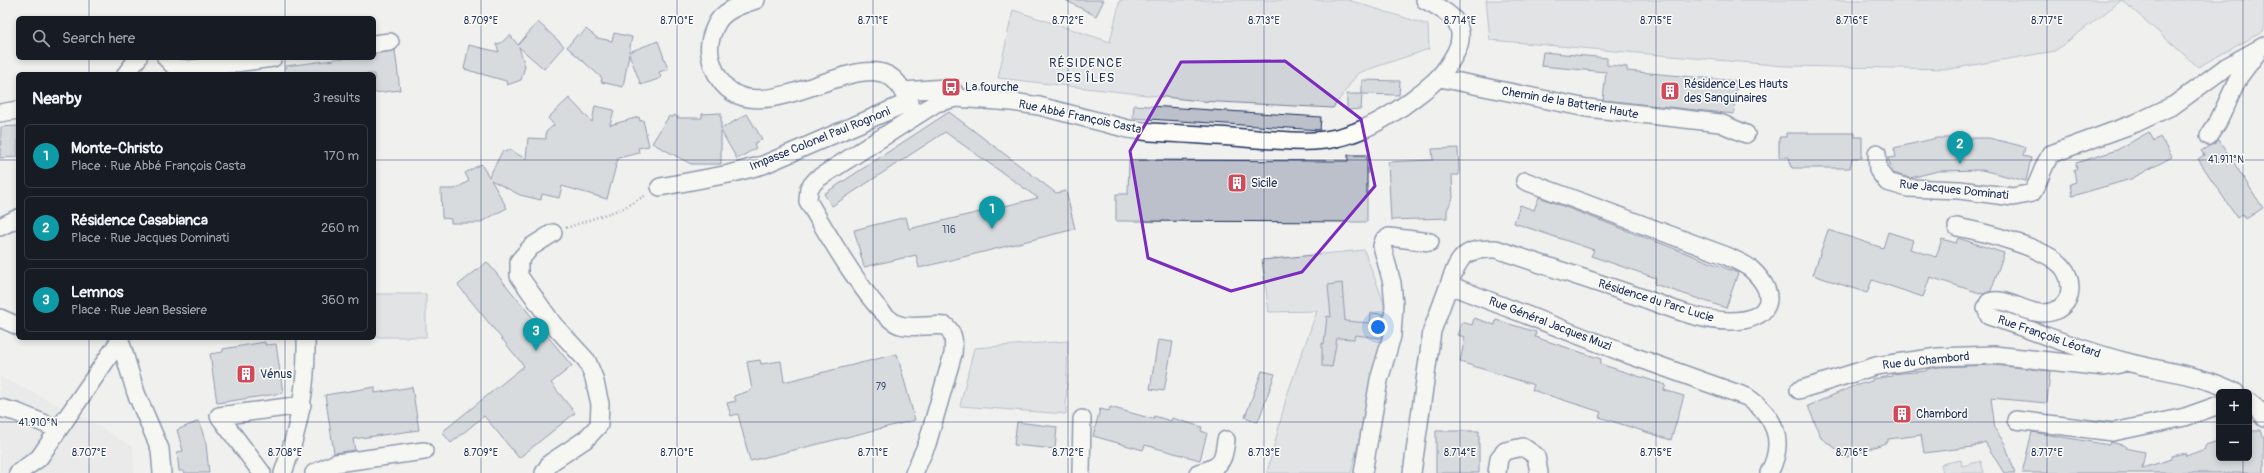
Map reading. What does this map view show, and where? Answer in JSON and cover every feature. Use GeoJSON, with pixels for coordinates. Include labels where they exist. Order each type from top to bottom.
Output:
{"type":"FeatureCollection","features":[{"type":"Feature","properties":{"kind":"street"},"geometry":{"type":"LineString","coordinates":[[756,0],[740,5],[719,18],[709,40],[709,59],[719,80],[729,90],[745,96],[768,99],[855,73],[879,72],[896,80],[909,103],[945,88],[954,92],[956,98]]}},
{"type":"Feature","properties":{"kind":"street","name":"Rue Abbé François Casta"},"geometry":{"type":"LineString","coordinates":[[914,473],[927,444],[953,354],[954,339],[952,332],[946,326],[900,325],[889,319],[872,301],[808,201],[809,188],[817,179],[909,103],[936,103],[956,98],[1039,106],[1128,129],[1151,132],[1318,141],[1336,138],[1376,122],[1406,105],[1440,78],[1457,49],[1459,34],[1458,24],[1452,15],[1425,0]]}},
{"type":"Feature","properties":{"kind":"street"},"geometry":{"type":"LineString","coordinates":[[2208,136],[2218,122],[2240,77],[2263,46]]}},
{"type":"Feature","properties":{"kind":"street","name":"Rue Jacques Dominati"},"geometry":{"type":"LineString","coordinates":[[1877,153],[1878,170],[1887,182],[1908,188],[1959,190],[2013,197],[2032,193],[2040,182],[2043,166],[2052,154],[2064,148],[2136,124],[2174,105],[2226,67],[2263,46]]}},
{"type":"Feature","properties":{"kind":"street"},"geometry":{"type":"LineString","coordinates":[[128,72],[136,60]]}},
{"type":"Feature","properties":{"kind":"street"},"geometry":{"type":"LineString","coordinates":[[168,60],[176,68],[191,70],[259,60]]}},
{"type":"Feature","properties":{"kind":"street","name":"Chemin de la Batterie Haute"},"geometry":{"type":"LineString","coordinates":[[1440,78],[1587,108],[1720,123],[1746,134]]}},
{"type":"Feature","properties":{"kind":"street","name":"Impasse Colonel Paul Rognoni"},"geometry":{"type":"LineString","coordinates":[[660,187],[729,174],[763,165],[909,103]]}},
{"type":"Feature","properties":{"kind":"street"},"geometry":{"type":"LineString","coordinates":[[0,113],[16,110]]}},
{"type":"Feature","properties":{"kind":"street","name":"Résidence du Parc Lucie"},"geometry":{"type":"LineString","coordinates":[[1449,285],[1457,263],[1462,256],[1479,248],[1496,249],[1714,321],[1754,318],[1763,313],[1767,305],[1767,294],[1762,282],[1750,268],[1727,256],[1525,181]]}},
{"type":"Feature","properties":{"kind":"street"},"geometry":{"type":"LineString","coordinates":[[0,227],[16,219]]}},
{"type":"Feature","properties":{"kind":"street","name":"Rue François Léotard"},"geometry":{"type":"LineString","coordinates":[[1957,227],[1981,232],[2045,254],[2062,266],[2070,278],[2070,295],[2065,305],[2053,311],[2034,312],[1996,299],[1989,302],[1986,308],[1989,316],[2080,349],[2128,363],[2218,383],[2229,389]]}},
{"type":"Feature","properties":{"kind":"street"},"geometry":{"type":"LineString","coordinates":[[544,473],[550,464],[586,439],[599,425],[600,404],[594,378],[587,361],[553,324],[520,276],[519,261],[531,248],[553,233]]}},
{"type":"Feature","properties":{"kind":"street"},"geometry":{"type":"LineString","coordinates":[[1363,473],[1379,380],[1392,336],[1394,305],[1392,283],[1382,246],[1384,240],[1389,237],[1430,242]]}},
{"type":"Feature","properties":{"kind":"street"},"geometry":{"type":"LineString","coordinates":[[1412,473],[1432,331],[1449,285]]}},
{"type":"Feature","properties":{"kind":"street","name":"Rue Général Jacques Muzi"},"geometry":{"type":"LineString","coordinates":[[1449,285],[1624,353],[1747,397],[1761,406],[1768,416],[1778,440],[1777,452],[1769,473]]}},
{"type":"Feature","properties":{"kind":"street"},"geometry":{"type":"LineString","coordinates":[[0,318],[16,325]]}},
{"type":"Feature","properties":{"kind":"street"},"geometry":{"type":"LineString","coordinates":[[18,473],[39,458],[118,340]]}},
{"type":"Feature","properties":{"kind":"street"},"geometry":{"type":"LineString","coordinates":[[119,340],[136,394],[160,448],[162,473]]}},
{"type":"Feature","properties":{"kind":"street"},"geometry":{"type":"LineString","coordinates":[[283,473],[290,454],[302,405],[306,378],[306,340]]}},
{"type":"Feature","properties":{"kind":"street","name":"Rue du Chambord"},"geometry":{"type":"LineString","coordinates":[[1799,390],[1876,366],[1938,357],[1994,355],[2104,367],[2128,363]]}},
{"type":"Feature","properties":{"kind":"street"},"geometry":{"type":"LineString","coordinates":[[2252,404],[2260,411],[2264,418]]}},
{"type":"Feature","properties":{"kind":"street"},"geometry":{"type":"LineString","coordinates":[[262,473],[219,416],[302,405]]}},
{"type":"Feature","properties":{"kind":"street"},"geometry":{"type":"LineString","coordinates":[[2016,420],[2113,432],[2185,417],[2216,406]]}},
{"type":"Feature","properties":{"kind":"street"},"geometry":{"type":"LineString","coordinates":[[0,408],[16,412],[58,429]]}},
{"type":"Feature","properties":{"kind":"street"},"geometry":{"type":"LineString","coordinates":[[1081,473],[1082,419]]}},
{"type":"Feature","properties":{"kind":"street"},"geometry":{"type":"LineString","coordinates":[[1198,473],[1215,468],[1221,464],[1224,456],[1226,440]]}},
{"type":"Feature","properties":{"kind":"street"},"geometry":{"type":"LineString","coordinates":[[1497,473],[1499,458],[1505,451],[1523,448],[1536,456],[1539,473]]}},
{"type":"Feature","properties":{"kind":"street"},"geometry":{"type":"LineString","coordinates":[[314,473],[336,464],[424,451]]}},
{"type":"Feature","properties":{"kind":"path"},"geometry":{"type":"LineString","coordinates":[[553,233],[624,208],[660,187]]}},
{"type":"Feature","properties":{"kind":"highlighted area"},"geometry":{"type":"Polygon","coordinates":[[[1285,61],[1361,119],[1375,186],[1302,272],[1231,291],[1148,258],[1130,151],[1181,62],[1285,61]]]}},
{"type":"Feature","properties":{"kind":"shaded area"},"geometry":{"type":"Polygon","coordinates":[[[1120,0],[1348,0],[1428,25],[1429,49],[1358,73],[1333,108],[1200,101],[998,78],[1013,10],[1110,42],[1120,0]]]}},
{"type":"Feature","properties":{"kind":"shaded area"},"geometry":{"type":"Polygon","coordinates":[[[1486,0],[2122,0],[2055,51],[1950,69],[1785,66],[1490,40],[1486,0]]]}},
{"type":"Feature","properties":{"kind":"shaded area"},"geometry":{"type":"Polygon","coordinates":[[[2122,0],[2264,0],[2264,31],[2198,67],[2122,0]]]}},
{"type":"Feature","properties":{"kind":"shaded area"},"geometry":{"type":"Polygon","coordinates":[[[1364,250],[1383,300],[1386,316],[1383,339],[1351,473],[1267,473],[1287,395],[1317,311],[1269,312],[1262,260],[1364,250]]]}},
{"type":"Feature","properties":{"kind":"shaded area"},"geometry":{"type":"Polygon","coordinates":[[[376,294],[426,294],[426,337],[376,337],[376,294]]]}},
{"type":"Feature","properties":{"kind":"shaded area"},"geometry":{"type":"Polygon","coordinates":[[[1068,341],[1066,414],[960,406],[974,348],[1068,341]]]}},
{"type":"Feature","properties":{"kind":"shaded area"},"geometry":{"type":"Polygon","coordinates":[[[0,377],[83,417],[133,447],[134,473],[0,473],[0,377]]]}},
{"type":"Feature","properties":{"kind":"shaded area"},"geometry":{"type":"Polygon","coordinates":[[[1961,460],[1962,466],[1981,461],[1984,473],[1943,473],[1941,464],[1961,460]]]}},
{"type":"Feature","properties":{"kind":"building"},"geometry":{"type":"Polygon","coordinates":[[[1065,0],[1104,0],[1096,16],[1065,0]]]}},
{"type":"Feature","properties":{"kind":"building"},"geometry":{"type":"Polygon","coordinates":[[[538,22],[564,46],[544,69],[519,47],[525,66],[521,80],[507,85],[506,81],[464,69],[469,45],[499,52],[496,44],[501,43],[510,35],[518,45],[538,22]]]}},
{"type":"Feature","properties":{"kind":"building"},"geometry":{"type":"Polygon","coordinates":[[[586,29],[597,38],[612,41],[614,33],[632,37],[629,52],[658,41],[668,69],[659,72],[661,78],[641,85],[629,54],[623,87],[601,82],[602,78],[567,47],[578,34],[580,36],[586,29]]]}},
{"type":"Feature","properties":{"kind":"building"},"geometry":{"type":"Polygon","coordinates":[[[395,50],[400,90],[376,93],[376,72],[286,72],[285,66],[334,60],[376,60],[376,54],[395,50]]]}},
{"type":"Feature","properties":{"kind":"building","name":"Résidence Les Hauts des Sanguinaires"},"geometry":{"type":"Polygon","coordinates":[[[1543,52],[1607,58],[1607,65],[1627,67],[1627,71],[1737,81],[1734,114],[1603,100],[1606,72],[1541,66],[1543,52]]]}},
{"type":"Feature","properties":{"kind":"building"},"geometry":{"type":"Polygon","coordinates":[[[1362,80],[1400,81],[1399,95],[1362,94],[1362,80]]]}},
{"type":"Feature","properties":{"kind":"building"},"geometry":{"type":"Polygon","coordinates":[[[1347,94],[1362,94],[1361,109],[1347,110],[1347,94]]]}},
{"type":"Feature","properties":{"kind":"building"},"geometry":{"type":"Polygon","coordinates":[[[569,98],[592,122],[595,106],[614,110],[610,125],[639,117],[640,121],[643,120],[649,146],[638,148],[639,153],[618,158],[607,199],[562,186],[559,198],[542,194],[541,200],[520,195],[491,180],[507,208],[479,223],[451,223],[451,219],[442,218],[441,189],[455,189],[469,181],[465,173],[481,164],[489,177],[503,150],[506,152],[508,149],[526,159],[528,138],[546,139],[546,132],[554,125],[548,118],[569,98]]]}},
{"type":"Feature","properties":{"kind":"building"},"geometry":{"type":"Polygon","coordinates":[[[1134,105],[1321,117],[1320,130],[1133,118],[1134,105]]]}},
{"type":"Feature","properties":{"kind":"building"},"geometry":{"type":"Polygon","coordinates":[[[949,112],[1056,193],[1066,191],[1075,229],[919,268],[916,255],[864,267],[854,230],[906,217],[909,229],[1038,198],[945,132],[832,206],[824,194],[949,112]]]}},
{"type":"Feature","properties":{"kind":"building"},"geometry":{"type":"Polygon","coordinates":[[[721,113],[721,129],[747,114],[762,139],[754,144],[756,148],[737,159],[721,131],[721,164],[691,164],[652,143],[669,116],[672,118],[674,115],[679,118],[702,118],[702,114],[721,113]]]}},
{"type":"Feature","properties":{"kind":"building"},"geometry":{"type":"Polygon","coordinates":[[[16,126],[16,157],[0,158],[1,127],[16,126]]]}},
{"type":"Feature","properties":{"kind":"building"},"geometry":{"type":"Polygon","coordinates":[[[2149,132],[2154,141],[2160,137],[2172,157],[2131,179],[2072,196],[2070,184],[2076,182],[2074,171],[2077,169],[2076,163],[2117,150],[2149,132]]]}},
{"type":"Feature","properties":{"kind":"building"},"geometry":{"type":"Polygon","coordinates":[[[1786,133],[1855,133],[1855,137],[1862,137],[1862,158],[1852,158],[1850,168],[1792,168],[1789,157],[1779,157],[1779,137],[1786,137],[1786,133]]]}},
{"type":"Feature","properties":{"kind":"building"},"geometry":{"type":"Polygon","coordinates":[[[1937,138],[1989,138],[2025,147],[2023,156],[2031,158],[2026,181],[1982,170],[1938,171],[1910,178],[1893,173],[1888,158],[1896,157],[1894,148],[1937,138]]]}},
{"type":"Feature","properties":{"kind":"building"},"geometry":{"type":"Polygon","coordinates":[[[2219,140],[2263,208],[2246,219],[2243,214],[2237,218],[2198,159],[2204,155],[2201,151],[2219,140]]]}},
{"type":"Feature","properties":{"kind":"building"},"geometry":{"type":"Polygon","coordinates":[[[1458,148],[1459,175],[1452,175],[1453,198],[1447,210],[1447,218],[1391,220],[1388,162],[1433,160],[1432,149],[1458,148]]]}},
{"type":"Feature","properties":{"kind":"building","name":"Sicile"},"geometry":{"type":"Polygon","coordinates":[[[1348,155],[1367,155],[1367,222],[1116,221],[1116,194],[1128,194],[1129,160],[1348,161],[1348,155]]]}},
{"type":"Feature","properties":{"kind":"building"},"geometry":{"type":"Polygon","coordinates":[[[1539,197],[1738,273],[1726,308],[1654,284],[1656,278],[1591,256],[1594,250],[1514,223],[1520,205],[1534,210],[1539,197]]]}},
{"type":"Feature","properties":{"kind":"building"},"geometry":{"type":"Polygon","coordinates":[[[1828,230],[1883,248],[1888,232],[1913,240],[1910,249],[1936,257],[1942,239],[1956,243],[1958,238],[2004,253],[1991,291],[1983,294],[1930,277],[1923,297],[1872,280],[1867,293],[1813,275],[1828,230]]]}},
{"type":"Feature","properties":{"kind":"building"},"geometry":{"type":"Polygon","coordinates":[[[487,262],[572,366],[551,383],[575,413],[519,458],[484,416],[451,443],[442,432],[524,366],[458,285],[487,262]]]}},
{"type":"Feature","properties":{"kind":"building"},"geometry":{"type":"Polygon","coordinates":[[[1342,283],[1345,321],[1370,323],[1371,313],[1383,314],[1381,338],[1355,335],[1354,339],[1337,338],[1332,367],[1322,366],[1322,343],[1324,344],[1327,316],[1331,317],[1328,285],[1342,283]]]}},
{"type":"Feature","properties":{"kind":"building"},"geometry":{"type":"Polygon","coordinates":[[[1474,318],[1495,325],[1496,320],[1536,332],[1535,337],[1601,359],[1600,364],[1666,385],[1664,390],[1684,396],[1671,440],[1599,417],[1601,412],[1532,390],[1534,385],[1460,362],[1465,337],[1457,335],[1462,322],[1472,325],[1474,318]]]}},
{"type":"Feature","properties":{"kind":"building"},"geometry":{"type":"Polygon","coordinates":[[[1158,340],[1173,342],[1164,391],[1150,389],[1158,340]]]}},
{"type":"Feature","properties":{"kind":"building","name":"Vénus"},"geometry":{"type":"Polygon","coordinates":[[[265,342],[265,345],[276,344],[283,393],[217,403],[210,354],[223,352],[223,349],[265,342]]]}},
{"type":"Feature","properties":{"kind":"building"},"geometry":{"type":"Polygon","coordinates":[[[897,354],[915,420],[750,461],[738,414],[731,416],[727,403],[736,401],[734,396],[752,390],[747,362],[760,360],[761,364],[781,361],[784,382],[897,354]]]}},
{"type":"Feature","properties":{"kind":"building","name":"Chambord"},"geometry":{"type":"Polygon","coordinates":[[[1994,365],[2050,371],[2047,403],[1991,398],[1995,429],[2005,444],[2015,473],[2004,473],[1985,442],[1972,447],[1924,453],[1921,435],[1888,439],[1888,442],[1844,458],[1842,453],[1821,438],[1808,406],[1854,386],[1872,381],[1872,379],[1892,376],[1892,374],[1926,371],[1927,369],[1939,367],[1994,365]]]}},
{"type":"Feature","properties":{"kind":"building"},"geometry":{"type":"Polygon","coordinates":[[[1262,371],[1275,374],[1258,422],[1245,417],[1262,371]]]}},
{"type":"Feature","properties":{"kind":"building"},"geometry":{"type":"Polygon","coordinates":[[[375,387],[375,393],[412,387],[419,430],[353,439],[355,450],[334,453],[325,395],[375,387]]]}},
{"type":"Feature","properties":{"kind":"building"},"geometry":{"type":"Polygon","coordinates":[[[1110,407],[1153,419],[1154,416],[1171,421],[1172,418],[1202,427],[1201,431],[1207,433],[1200,460],[1145,445],[1143,450],[1093,436],[1100,409],[1109,411],[1110,407]]]}},
{"type":"Feature","properties":{"kind":"building"},"geometry":{"type":"Polygon","coordinates":[[[199,421],[206,444],[209,473],[184,473],[184,471],[179,471],[177,452],[183,451],[177,430],[199,421]]]}},
{"type":"Feature","properties":{"kind":"building"},"geometry":{"type":"Polygon","coordinates":[[[1017,422],[1057,427],[1055,449],[1014,445],[1017,422]]]}},
{"type":"Feature","properties":{"kind":"building"},"geometry":{"type":"Polygon","coordinates":[[[2252,430],[2261,430],[2264,440],[2264,473],[2022,473],[2032,432],[2109,445],[2110,442],[2126,446],[2125,448],[2145,452],[2142,468],[2172,459],[2172,456],[2185,453],[2186,456],[2205,449],[2205,445],[2216,442],[2216,461],[2252,461],[2252,430]]]}},
{"type":"Feature","properties":{"kind":"building"},"geometry":{"type":"Polygon","coordinates":[[[1436,431],[1479,431],[1479,473],[1436,473],[1436,431]]]}},
{"type":"Feature","properties":{"kind":"place","name":"La fourche"},"geometry":{"type":"Point","coordinates":[951,87]}},
{"type":"Feature","properties":{"kind":"place","name":"Résidence Les Hauts des Sanguinaires"},"geometry":{"type":"Point","coordinates":[1670,91]}},
{"type":"Feature","properties":{"kind":"place","name":"Résidence Casabianca"},"geometry":{"type":"Point","coordinates":[1960,164]}},
{"type":"Feature","properties":{"kind":"place","name":"Sicile"},"geometry":{"type":"Point","coordinates":[1237,183]}},
{"type":"Feature","properties":{"kind":"place","name":"Monte-Christo"},"geometry":{"type":"Point","coordinates":[992,229]}},
{"type":"Feature","properties":{"kind":"place","name":"Lemnos"},"geometry":{"type":"Point","coordinates":[536,351]}},
{"type":"Feature","properties":{"kind":"place","name":"Vénus"},"geometry":{"type":"Point","coordinates":[246,374]}},
{"type":"Feature","properties":{"kind":"place","name":"Chambord"},"geometry":{"type":"Point","coordinates":[1902,414]}},
{"type":"Feature","properties":{"kind":"district","name":"RÉSIDENCE DES ÎLES"},"geometry":{"type":"Point","coordinates":[1086,70]}}]}
